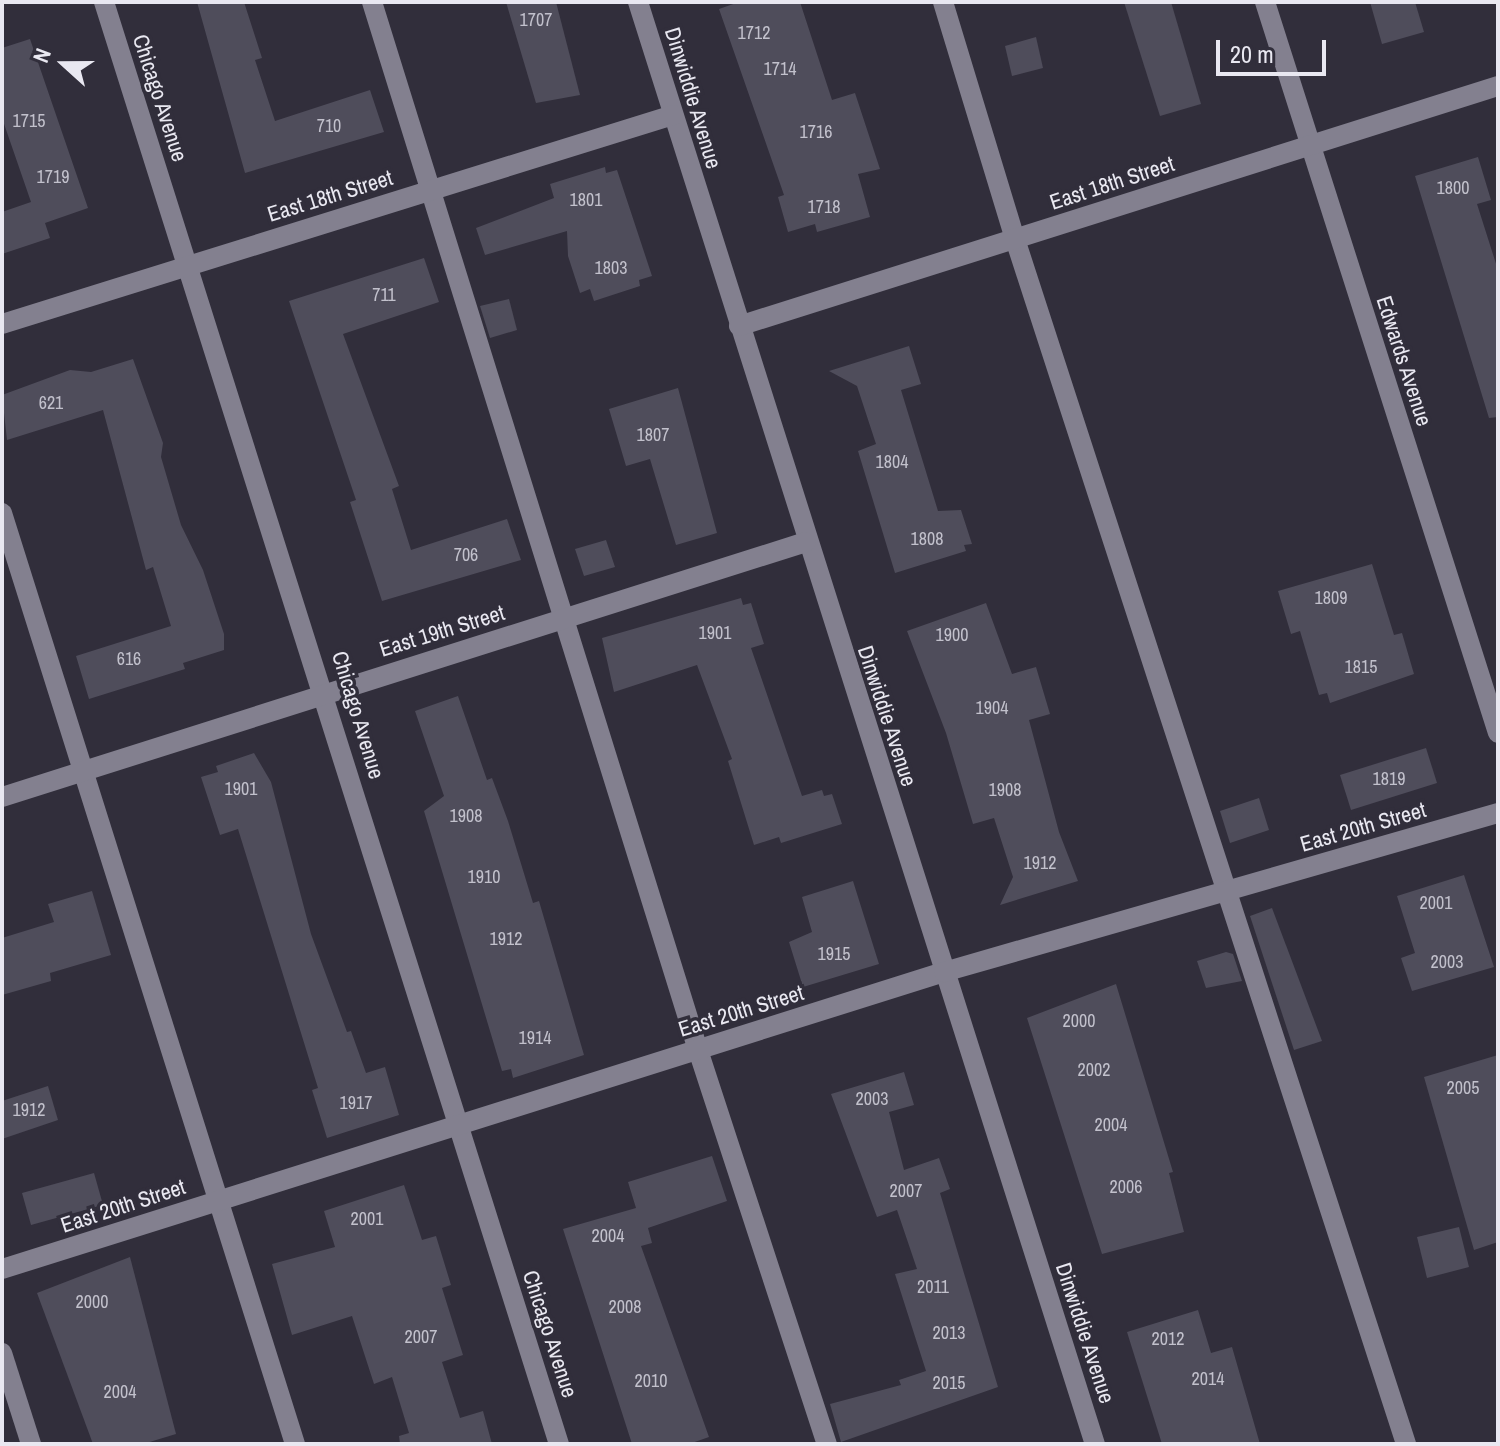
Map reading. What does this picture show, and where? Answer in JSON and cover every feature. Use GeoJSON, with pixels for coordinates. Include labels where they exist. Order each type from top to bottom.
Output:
{"type":"FeatureCollection","features":[{"type":"Feature","properties":{"kind":"street","name":"Chicago Avenue"},"geometry":{"type":"LineString","coordinates":[[104,2],[326,692],[559,1444]]}},
{"type":"Feature","properties":{"kind":"street"},"geometry":{"type":"LineString","coordinates":[[372,2],[433,189],[562,619],[827,1444]]}},
{"type":"Feature","properties":{"kind":"street","name":"Dinwiddie Avenue"},"geometry":{"type":"LineString","coordinates":[[638,2],[806,542],[1095,1444]]}},
{"type":"Feature","properties":{"kind":"street"},"geometry":{"type":"LineString","coordinates":[[943,2],[1015,239],[1406,1444]]}},
{"type":"Feature","properties":{"kind":"street","name":"Edwards Avenue"},"geometry":{"type":"LineString","coordinates":[[1265,2],[1498,733]]}},
{"type":"Feature","properties":{"kind":"street","name":"East 18th Street"},"geometry":{"type":"LineString","coordinates":[[739,326],[1498,86]]}},
{"type":"Feature","properties":{"kind":"street","name":"East 18th Street"},"geometry":{"type":"LineString","coordinates":[[2,324],[673,115]]}},
{"type":"Feature","properties":{"kind":"street"},"geometry":{"type":"LineString","coordinates":[[2,513],[295,1444]]}},
{"type":"Feature","properties":{"kind":"street","name":"East 19th Street"},"geometry":{"type":"LineString","coordinates":[[2,797],[806,542]]}},
{"type":"Feature","properties":{"kind":"street","name":"East 20th Street"},"geometry":{"type":"LineString","coordinates":[[2,1269],[944,972],[1498,813]]}},
{"type":"Feature","properties":{"kind":"street"},"geometry":{"type":"LineString","coordinates":[[2,1353],[31,1444]]}},
{"type":"Feature","properties":{"kind":"building"},"geometry":{"type":"Polygon","coordinates":[[[197,2],[244,2],[262,58],[255,60],[275,121],[370,90],[384,132],[245,173],[197,2]]]}},
{"type":"Feature","properties":{"kind":"building"},"geometry":{"type":"Polygon","coordinates":[[[506,2],[556,2],[580,95],[536,103],[506,2]]]}},
{"type":"Feature","properties":{"kind":"building"},"geometry":{"type":"Polygon","coordinates":[[[739,2],[800,2],[832,100],[855,93],[880,169],[858,174],[870,217],[817,232],[815,224],[788,232],[778,197],[784,195],[719,9],[739,2]]]}},
{"type":"Feature","properties":{"kind":"building"},"geometry":{"type":"Polygon","coordinates":[[[1124,2],[1171,2],[1201,104],[1160,116],[1124,2]]]}},
{"type":"Feature","properties":{"kind":"building"},"geometry":{"type":"Polygon","coordinates":[[[1370,2],[1415,2],[1424,32],[1382,44],[1370,2]]]}},
{"type":"Feature","properties":{"kind":"building"},"geometry":{"type":"Polygon","coordinates":[[[1036,37],[1043,68],[1012,76],[1005,46],[1036,37]]]}},
{"type":"Feature","properties":{"kind":"building"},"geometry":{"type":"Polygon","coordinates":[[[30,39],[88,208],[45,223],[50,238],[2,254],[2,212],[31,202],[2,118],[2,48],[30,39]]]}},
{"type":"Feature","properties":{"kind":"building"},"geometry":{"type":"Polygon","coordinates":[[[1478,157],[1491,200],[1477,204],[1498,270],[1498,417],[1489,418],[1415,176],[1478,157]]]}},
{"type":"Feature","properties":{"kind":"building"},"geometry":{"type":"Polygon","coordinates":[[[605,167],[606,173],[617,170],[652,276],[639,280],[640,286],[594,301],[590,289],[580,293],[568,256],[567,231],[485,255],[476,228],[554,198],[550,184],[605,167]]]}},
{"type":"Feature","properties":{"kind":"building"},"geometry":{"type":"Polygon","coordinates":[[[424,258],[439,302],[343,334],[399,486],[392,489],[411,550],[507,519],[521,560],[382,601],[350,502],[356,500],[289,301],[424,258]]]}},
{"type":"Feature","properties":{"kind":"building"},"geometry":{"type":"Polygon","coordinates":[[[509,299],[517,330],[490,338],[480,306],[509,299]]]}},
{"type":"Feature","properties":{"kind":"building"},"geometry":{"type":"Polygon","coordinates":[[[909,346],[921,384],[901,390],[938,511],[961,510],[972,544],[964,545],[966,551],[895,573],[858,451],[876,444],[857,386],[829,371],[909,346]]]}},
{"type":"Feature","properties":{"kind":"building"},"geometry":{"type":"Polygon","coordinates":[[[133,359],[163,443],[161,457],[181,525],[203,570],[224,634],[224,650],[183,663],[185,669],[89,699],[76,656],[171,626],[153,567],[146,570],[103,410],[7,440],[2,395],[70,370],[91,372],[133,359]]]}},
{"type":"Feature","properties":{"kind":"building"},"geometry":{"type":"Polygon","coordinates":[[[678,388],[717,533],[676,545],[650,459],[626,466],[609,409],[678,388]]]}},
{"type":"Feature","properties":{"kind":"building"},"geometry":{"type":"Polygon","coordinates":[[[606,540],[615,567],[584,576],[575,549],[606,540]]]}},
{"type":"Feature","properties":{"kind":"building"},"geometry":{"type":"Polygon","coordinates":[[[1372,564],[1394,635],[1402,633],[1414,674],[1330,703],[1327,693],[1319,695],[1300,631],[1291,634],[1278,591],[1372,564]]]}},
{"type":"Feature","properties":{"kind":"building"},"geometry":{"type":"Polygon","coordinates":[[[741,598],[743,605],[751,603],[764,644],[751,648],[802,796],[822,790],[824,796],[832,794],[842,824],[781,843],[779,837],[754,845],[728,761],[732,759],[697,665],[614,692],[602,638],[741,598]]]}},
{"type":"Feature","properties":{"kind":"building"},"geometry":{"type":"Polygon","coordinates":[[[986,603],[1012,674],[1036,667],[1050,714],[1029,720],[1059,832],[1078,881],[1000,905],[1013,877],[994,818],[973,824],[946,733],[907,631],[986,603]]]}},
{"type":"Feature","properties":{"kind":"building"},"geometry":{"type":"Polygon","coordinates":[[[458,696],[487,780],[492,778],[508,821],[533,903],[539,901],[584,1055],[513,1078],[511,1069],[502,1071],[424,811],[444,796],[415,711],[458,696]]]}},
{"type":"Feature","properties":{"kind":"building"},"geometry":{"type":"Polygon","coordinates":[[[1426,748],[1437,783],[1351,810],[1340,775],[1426,748]]]}},
{"type":"Feature","properties":{"kind":"building"},"geometry":{"type":"Polygon","coordinates":[[[254,753],[271,782],[311,934],[347,1032],[351,1031],[366,1073],[385,1067],[399,1115],[327,1138],[312,1090],[318,1088],[238,829],[220,835],[201,777],[218,772],[216,766],[254,753]]]}},
{"type":"Feature","properties":{"kind":"building"},"geometry":{"type":"Polygon","coordinates":[[[1259,798],[1269,830],[1230,843],[1220,811],[1259,798]]]}},
{"type":"Feature","properties":{"kind":"building"},"geometry":{"type":"Polygon","coordinates":[[[1464,875],[1494,967],[1412,991],[1401,958],[1415,953],[1397,896],[1464,875]]]}},
{"type":"Feature","properties":{"kind":"building"},"geometry":{"type":"Polygon","coordinates":[[[853,881],[879,964],[803,987],[789,942],[812,932],[802,897],[853,881]]]}},
{"type":"Feature","properties":{"kind":"building"},"geometry":{"type":"Polygon","coordinates":[[[92,891],[111,955],[50,973],[51,981],[2,995],[2,938],[54,922],[48,904],[92,891]]]}},
{"type":"Feature","properties":{"kind":"building"},"geometry":{"type":"Polygon","coordinates":[[[1272,908],[1322,1041],[1294,1050],[1250,916],[1272,908]]]}},
{"type":"Feature","properties":{"kind":"building"},"geometry":{"type":"Polygon","coordinates":[[[1226,952],[1233,954],[1242,981],[1206,988],[1197,961],[1226,952]]]}},
{"type":"Feature","properties":{"kind":"building"},"geometry":{"type":"Polygon","coordinates":[[[1116,984],[1173,1172],[1169,1173],[1184,1232],[1102,1254],[1027,1018],[1116,984]]]}},
{"type":"Feature","properties":{"kind":"building"},"geometry":{"type":"Polygon","coordinates":[[[1498,1055],[1498,1242],[1474,1250],[1424,1077],[1498,1055]]]}},
{"type":"Feature","properties":{"kind":"building"},"geometry":{"type":"Polygon","coordinates":[[[904,1072],[914,1105],[889,1112],[904,1170],[939,1158],[950,1189],[940,1193],[998,1387],[841,1442],[830,1404],[901,1385],[899,1380],[926,1371],[895,1274],[917,1269],[897,1210],[877,1217],[831,1094],[904,1072]]]}},
{"type":"Feature","properties":{"kind":"building"},"geometry":{"type":"Polygon","coordinates":[[[48,1086],[58,1120],[2,1139],[2,1101],[48,1086]]]}},
{"type":"Feature","properties":{"kind":"building"},"geometry":{"type":"Polygon","coordinates":[[[712,1156],[727,1201],[648,1228],[652,1243],[641,1246],[709,1437],[689,1444],[632,1444],[563,1229],[636,1208],[628,1182],[712,1156]]]}},
{"type":"Feature","properties":{"kind":"building"},"geometry":{"type":"Polygon","coordinates":[[[94,1173],[103,1205],[31,1225],[22,1193],[94,1173]]]}},
{"type":"Feature","properties":{"kind":"building"},"geometry":{"type":"Polygon","coordinates":[[[404,1185],[422,1240],[436,1236],[451,1285],[442,1288],[463,1355],[442,1362],[460,1418],[483,1411],[492,1444],[400,1444],[399,1436],[409,1433],[392,1377],[374,1384],[352,1316],[292,1335],[272,1264],[335,1247],[324,1211],[404,1185]]]}},
{"type":"Feature","properties":{"kind":"building"},"geometry":{"type":"Polygon","coordinates":[[[1459,1227],[1469,1267],[1427,1278],[1417,1237],[1459,1227]]]}},
{"type":"Feature","properties":{"kind":"building"},"geometry":{"type":"Polygon","coordinates":[[[130,1257],[176,1434],[143,1444],[93,1444],[37,1293],[130,1257]]]}},
{"type":"Feature","properties":{"kind":"building"},"geometry":{"type":"Polygon","coordinates":[[[1198,1310],[1211,1353],[1232,1347],[1260,1444],[1162,1444],[1127,1332],[1198,1310]]]}}]}
